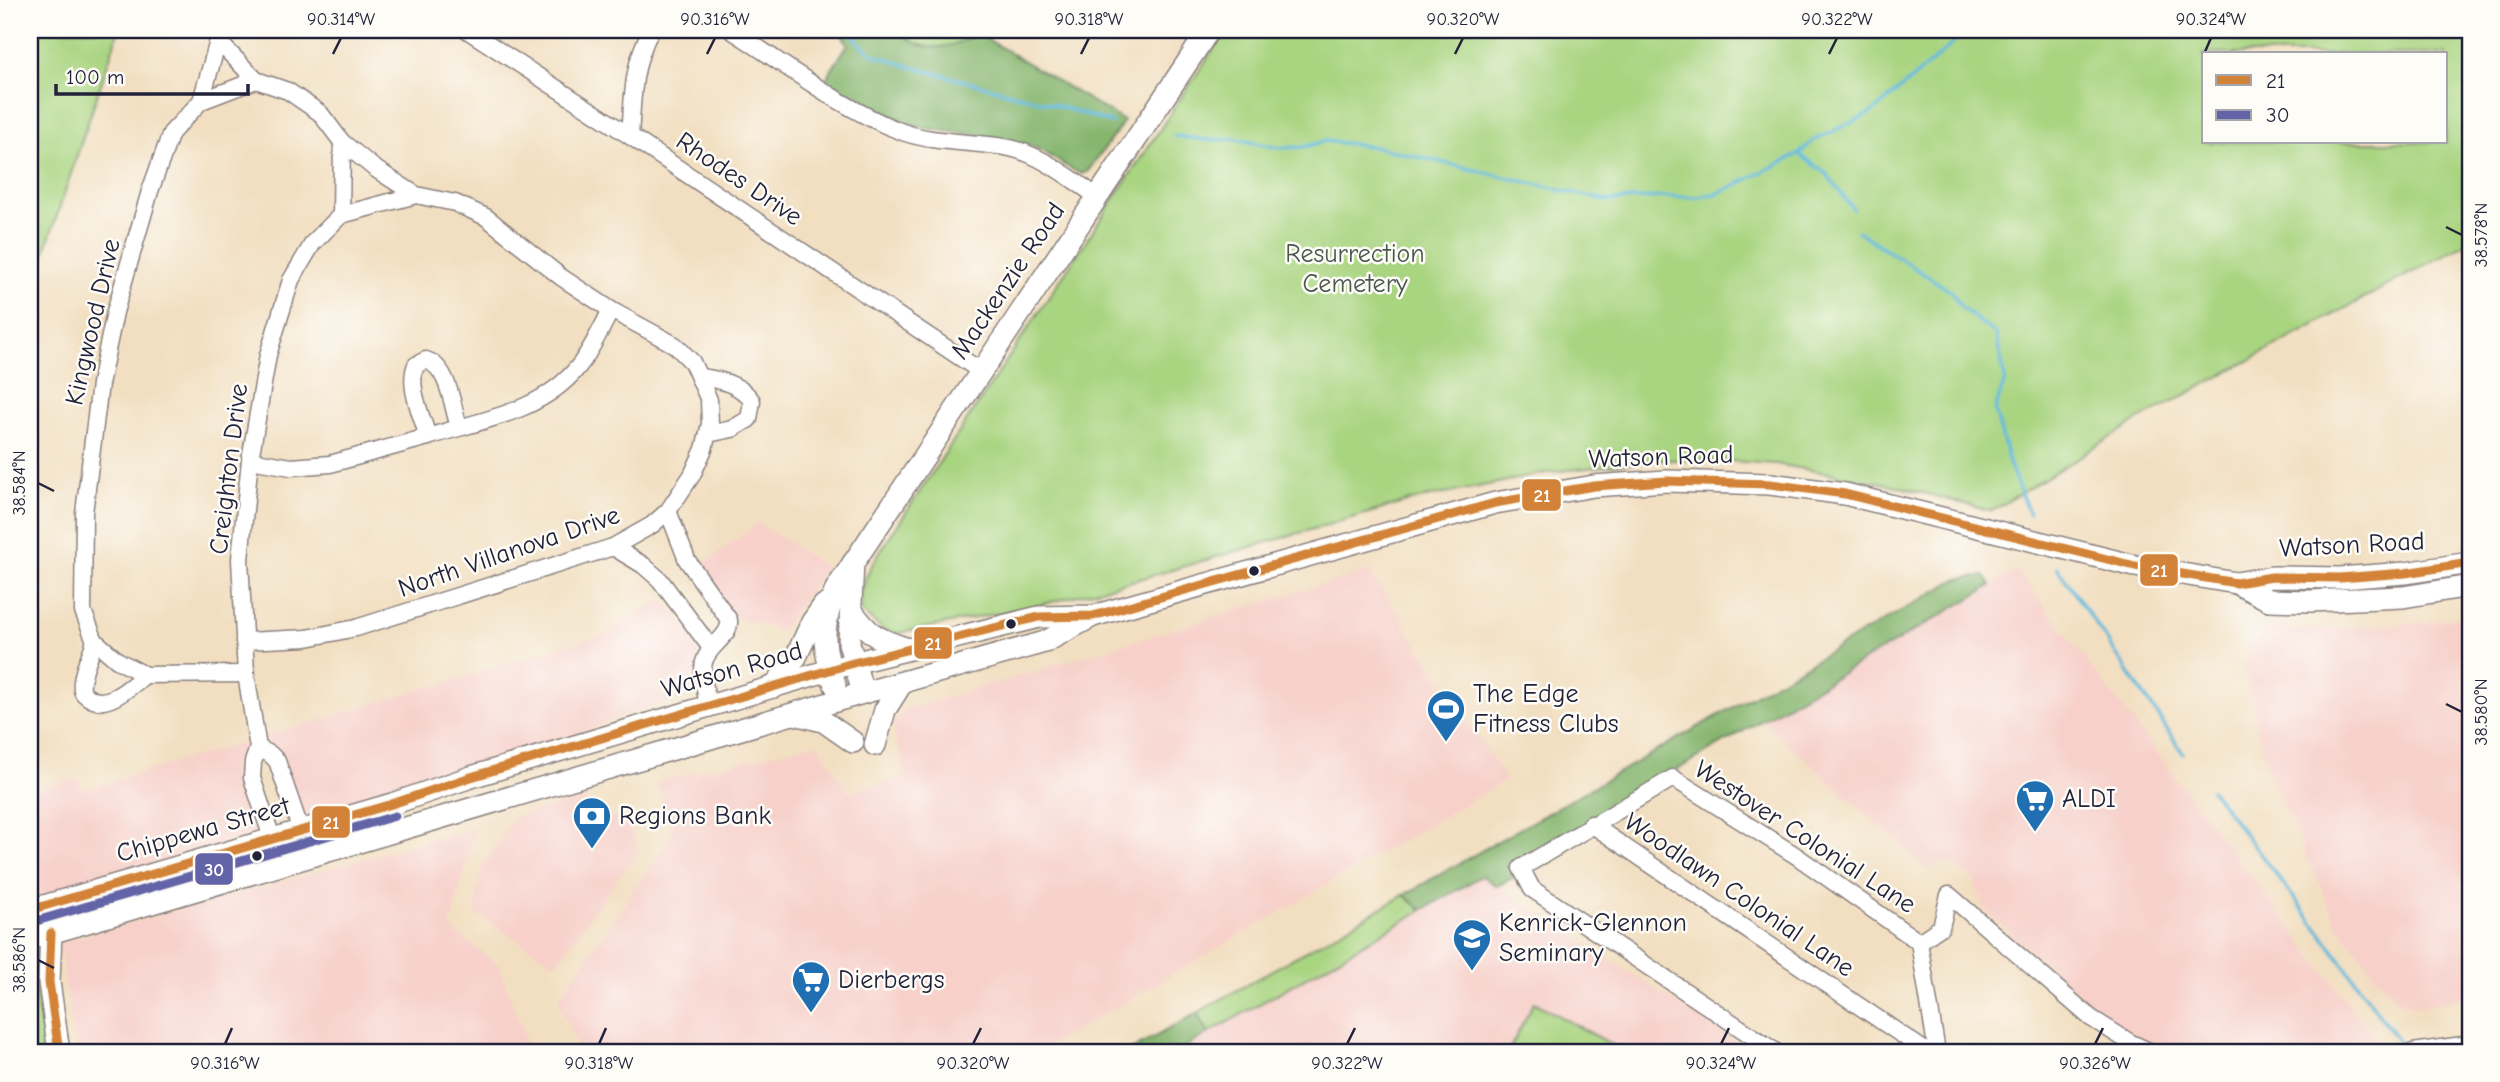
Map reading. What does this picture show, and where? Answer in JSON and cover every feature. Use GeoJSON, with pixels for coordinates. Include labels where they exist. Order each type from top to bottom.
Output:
{"type":"FeatureCollection","features":[{"type":"Feature","properties":{"kind":"main road","name":"Mackenzie Road"},"geometry":{"type":"LineString","coordinates":[[840,699],[825,647],[824,629],[836,589],[1098,197],[1198,34]]}},
{"type":"Feature","properties":{"kind":"main road","name":"Watson Road"},"geometry":{"type":"LineString","coordinates":[[305,858],[840,699],[1045,642],[1093,616],[1495,503],[1594,486],[1666,481],[1770,484],[1845,494],[2135,566],[2236,583],[2269,600],[2403,597],[2470,586]]}},
{"type":"Feature","properties":{"kind":"main road"},"geometry":{"type":"LineString","coordinates":[[853,563],[849,643],[863,693]]}},
{"type":"Feature","properties":{"kind":"main road","name":"Watson Road"},"geometry":{"type":"LineString","coordinates":[[2236,583],[2272,577],[2369,576],[2470,563]]}},
{"type":"Feature","properties":{"kind":"main road"},"geometry":{"type":"LineString","coordinates":[[774,687],[796,657],[812,622],[836,589]]}},
{"type":"Feature","properties":{"kind":"main road"},"geometry":{"type":"LineString","coordinates":[[851,609],[861,624],[875,637],[908,649]]}},
{"type":"Feature","properties":{"kind":"main road","name":"Watson Road"},"geometry":{"type":"LineString","coordinates":[[392,804],[484,773],[853,663],[1039,617],[1093,616]]}},
{"type":"Feature","properties":{"kind":"main road"},"geometry":{"type":"LineString","coordinates":[[875,745],[885,710],[902,683]]}},
{"type":"Feature","properties":{"kind":"main road"},"geometry":{"type":"LineString","coordinates":[[793,713],[823,721],[853,742]]}},
{"type":"Feature","properties":{"kind":"main road","name":"Chippewa Street"},"geometry":{"type":"LineString","coordinates":[[30,910],[392,804]]}},
{"type":"Feature","properties":{"kind":"main road"},"geometry":{"type":"LineString","coordinates":[[30,939],[305,858]]}},
{"type":"Feature","properties":{"kind":"main road"},"geometry":{"type":"LineString","coordinates":[[51,933],[48,982],[59,1052]]}},
{"type":"Feature","properties":{"kind":"main road"},"geometry":{"type":"LineString","coordinates":[[30,958],[48,982]]}},
{"type":"Feature","properties":{"kind":"street","name":"Rhodes Drive"},"geometry":{"type":"LineString","coordinates":[[467,30],[982,372]]}},
{"type":"Feature","properties":{"kind":"street"},"geometry":{"type":"LineString","coordinates":[[630,136],[635,69],[651,30]]}},
{"type":"Feature","properties":{"kind":"street"},"geometry":{"type":"LineString","coordinates":[[731,30],[865,117],[903,133],[1010,148],[1032,155],[1098,197]]}},
{"type":"Feature","properties":{"kind":"street"},"geometry":{"type":"LineString","coordinates":[[217,35],[256,80],[288,91],[320,113],[342,142],[374,168],[415,195]]}},
{"type":"Feature","properties":{"kind":"street","name":"Kingwood Drive"},"geometry":{"type":"LineString","coordinates":[[95,641],[83,611],[84,513],[100,384],[115,312],[150,191],[171,133],[201,101],[217,35]]}},
{"type":"Feature","properties":{"kind":"street"},"geometry":{"type":"LineString","coordinates":[[201,101],[256,80]]}},
{"type":"Feature","properties":{"kind":"street"},"geometry":{"type":"LineString","coordinates":[[341,215],[342,142]]}},
{"type":"Feature","properties":{"kind":"street","name":"Creighton Drive"},"geometry":{"type":"LineString","coordinates":[[281,865],[252,778],[253,762],[258,748],[246,674],[240,559],[250,460],[268,355],[291,280],[313,243],[341,215],[415,195]]}},
{"type":"Feature","properties":{"kind":"street","name":"North Villanova Drive"},"geometry":{"type":"LineString","coordinates":[[244,641],[307,638],[356,628],[613,547],[652,525],[668,511],[692,475],[705,449],[710,424],[709,400],[692,362],[675,345],[611,310],[561,277],[486,218],[455,203],[415,195]]}},
{"type":"Feature","properties":{"kind":"street"},"geometry":{"type":"LineString","coordinates":[[250,460],[291,467],[330,464],[513,412],[550,393],[578,367],[611,310]]}},
{"type":"Feature","properties":{"kind":"street"},"geometry":{"type":"LineString","coordinates":[[428,437],[412,373],[416,365],[426,360],[435,363],[442,371],[459,427]]}},
{"type":"Feature","properties":{"kind":"street"},"geometry":{"type":"LineString","coordinates":[[700,377],[713,378],[741,389],[751,401],[750,419],[744,424],[708,434]]}},
{"type":"Feature","properties":{"kind":"street"},"geometry":{"type":"LineString","coordinates":[[668,511],[687,560],[729,620],[727,632],[711,648],[704,660],[703,676],[708,706]]}},
{"type":"Feature","properties":{"kind":"street"},"geometry":{"type":"LineString","coordinates":[[613,547],[660,580],[711,648]]}},
{"type":"Feature","properties":{"kind":"street"},"geometry":{"type":"LineString","coordinates":[[145,676],[102,702],[93,701],[82,690],[95,641],[117,660],[145,676],[246,674]]}},
{"type":"Feature","properties":{"kind":"street"},"geometry":{"type":"LineString","coordinates":[[258,748],[277,761],[301,831],[305,858]]}},
{"type":"Feature","properties":{"kind":"street","name":"Westover Colonial Lane"},"geometry":{"type":"LineString","coordinates":[[1591,824],[1673,778],[1795,855],[1919,942],[1937,1052]]}},
{"type":"Feature","properties":{"kind":"street","name":"Woodlawn Colonial Lane"},"geometry":{"type":"LineString","coordinates":[[1776,1052],[1532,889],[1521,868],[1591,824],[1927,1052]]}},
{"type":"Feature","properties":{"kind":"street","name":"Westover Colonial Lane"},"geometry":{"type":"LineString","coordinates":[[1919,942],[1941,927],[1948,895],[2091,1018],[2130,1043],[2151,1052]]}},
{"type":"Feature","properties":{"kind":"street"},"geometry":{"type":"LineString","coordinates":[[2413,1052],[2470,1044]]}},
{"type":"Feature","properties":{"kind":"shaded area"},"geometry":{"type":"Polygon","coordinates":[[[758,523],[826,567],[780,633],[767,625],[740,619],[732,614],[700,567],[758,523]]]}},
{"type":"Feature","properties":{"kind":"shaded area"},"geometry":{"type":"Polygon","coordinates":[[[2017,570],[2381,1046],[2337,1052],[2179,1052],[2155,1045],[2115,1023],[2092,1006],[1999,923],[1984,908],[1973,879],[1959,868],[1944,862],[1928,870],[1762,720],[2017,570]]]}},
{"type":"Feature","properties":{"kind":"shaded area"},"geometry":{"type":"Polygon","coordinates":[[[1369,571],[1506,780],[1039,1052],[579,1052],[558,1000],[673,834],[656,782],[817,743],[848,792],[906,777],[892,724],[904,710],[1369,571]]]}},
{"type":"Feature","properties":{"kind":"shaded area"},"geometry":{"type":"Polygon","coordinates":[[[663,598],[699,644],[694,691],[688,696],[615,718],[584,734],[308,821],[303,817],[264,737],[608,633],[663,598]]]}},
{"type":"Feature","properties":{"kind":"shaded area"},"geometry":{"type":"Polygon","coordinates":[[[2470,616],[2470,995],[2421,1007],[2397,1002],[2337,924],[2267,769],[2245,672],[2246,648],[2265,629],[2329,629],[2424,623],[2470,616]]]}},
{"type":"Feature","properties":{"kind":"shaded area"},"geometry":{"type":"Polygon","coordinates":[[[250,741],[247,781],[260,833],[36,901],[30,867],[30,791],[78,778],[82,790],[250,741]]]}},
{"type":"Feature","properties":{"kind":"shaded area"},"geometry":{"type":"Polygon","coordinates":[[[583,799],[631,829],[638,851],[555,964],[475,913],[481,868],[515,816],[583,799]]]}},
{"type":"Feature","properties":{"kind":"shaded area"},"geometry":{"type":"Polygon","coordinates":[[[475,828],[450,928],[499,965],[530,1052],[76,1052],[59,943],[475,828]]]}},
{"type":"Feature","properties":{"kind":"shaded area","name":"Kenrick-Glennon Seminary"},"geometry":{"type":"Polygon","coordinates":[[[1482,876],[1751,1052],[1176,1052],[1482,876]]]}},
{"type":"Feature","properties":{"kind":"green space"},"geometry":{"type":"Polygon","coordinates":[[[30,30],[119,30],[39,269],[30,313],[30,30]]]}},
{"type":"Feature","properties":{"kind":"green space"},"geometry":{"type":"Polygon","coordinates":[[[839,30],[900,30],[912,41],[928,47],[953,44],[977,33],[1124,121],[1088,171],[1082,174],[1029,145],[899,122],[866,108],[824,82],[848,44],[839,30]]]}},
{"type":"Feature","properties":{"kind":"green space"},"geometry":{"type":"Polygon","coordinates":[[[900,30],[979,30],[961,42],[926,47],[906,39],[900,30]]]}},
{"type":"Feature","properties":{"kind":"green space","name":"Resurrection Cemetery"},"geometry":{"type":"Polygon","coordinates":[[[1226,30],[2470,30],[2470,241],[2137,421],[1992,511],[1893,485],[1776,464],[1658,460],[1551,472],[1410,501],[1044,604],[900,633],[885,631],[862,612],[861,597],[868,572],[1226,30]]]}},
{"type":"Feature","properties":{"kind":"green space"},"geometry":{"type":"Polygon","coordinates":[[[1985,576],[1991,586],[1511,867],[1516,876],[1497,886],[1482,876],[1422,910],[1404,895],[1957,579],[1985,576]]]}},
{"type":"Feature","properties":{"kind":"green space"},"geometry":{"type":"Polygon","coordinates":[[[1404,895],[1422,910],[1209,1033],[1197,1013],[1404,895]]]}},
{"type":"Feature","properties":{"kind":"green space"},"geometry":{"type":"Polygon","coordinates":[[[30,958],[46,1052],[30,1052],[30,958]]]}},
{"type":"Feature","properties":{"kind":"green space"},"geometry":{"type":"Polygon","coordinates":[[[1534,1002],[1625,1052],[1508,1052],[1534,1002]]]}},
{"type":"Feature","properties":{"kind":"green space"},"geometry":{"type":"Polygon","coordinates":[[[1197,1013],[1209,1033],[1176,1052],[1128,1052],[1197,1013]]]}},
{"type":"Feature","properties":{"kind":"waterway"},"geometry":{"type":"LineString","coordinates":[[849,30],[861,45],[873,54],[1112,123]]}},
{"type":"Feature","properties":{"kind":"waterway"},"geometry":{"type":"LineString","coordinates":[[1174,136],[1206,140],[1235,139],[1280,148],[1304,147],[1325,141],[1376,147],[1608,201],[1699,197],[1719,193],[1799,154],[1813,141],[1873,112],[1967,30]]}},
{"type":"Feature","properties":{"kind":"waterway"},"geometry":{"type":"LineString","coordinates":[[1799,154],[1826,173],[1853,209]]}},
{"type":"Feature","properties":{"kind":"waterway"},"geometry":{"type":"LineString","coordinates":[[1857,231],[1952,292],[1961,307],[1996,335],[2005,380],[1995,410],[2009,463],[2029,514]]}},
{"type":"Feature","properties":{"kind":"waterway"},"geometry":{"type":"LineString","coordinates":[[2057,567],[2183,753]]}},
{"type":"Feature","properties":{"kind":"waterway"},"geometry":{"type":"LineString","coordinates":[[2211,790],[2327,941],[2400,1044]]}},
{"type":"Feature","properties":{"kind":"transit line","name":"21"},"geometry":{"type":"LineString","coordinates":[[30,910],[392,804],[471,777],[853,663],[1039,617],[1093,616],[1495,503],[1594,486],[1666,481],[1770,484],[1845,494],[2135,566],[2236,583],[2272,577],[2340,578],[2405,573],[2470,563]]}},
{"type":"Feature","properties":{"kind":"transit line","name":"30"},"geometry":{"type":"LineString","coordinates":[[33,922],[395,816]]}},
{"type":"Feature","properties":{"kind":"transit line","name":"21"},"geometry":{"type":"LineString","coordinates":[[51,933],[49,982],[59,1052]]}},
{"type":"Feature","properties":{"kind":"place","name":"The Edge Fitness Clubs"},"geometry":{"type":"Point","coordinates":[1446,743]}},
{"type":"Feature","properties":{"kind":"place","name":"ALDI"},"geometry":{"type":"Point","coordinates":[2035,833]}},
{"type":"Feature","properties":{"kind":"place","name":"Regions Bank"},"geometry":{"type":"Point","coordinates":[592,850]}},
{"type":"Feature","properties":{"kind":"place","name":"Kenrick-Glennon Seminary"},"geometry":{"type":"Point","coordinates":[1472,972]}},
{"type":"Feature","properties":{"kind":"place","name":"Dierbergs"},"geometry":{"type":"Point","coordinates":[811,1014]}}]}
